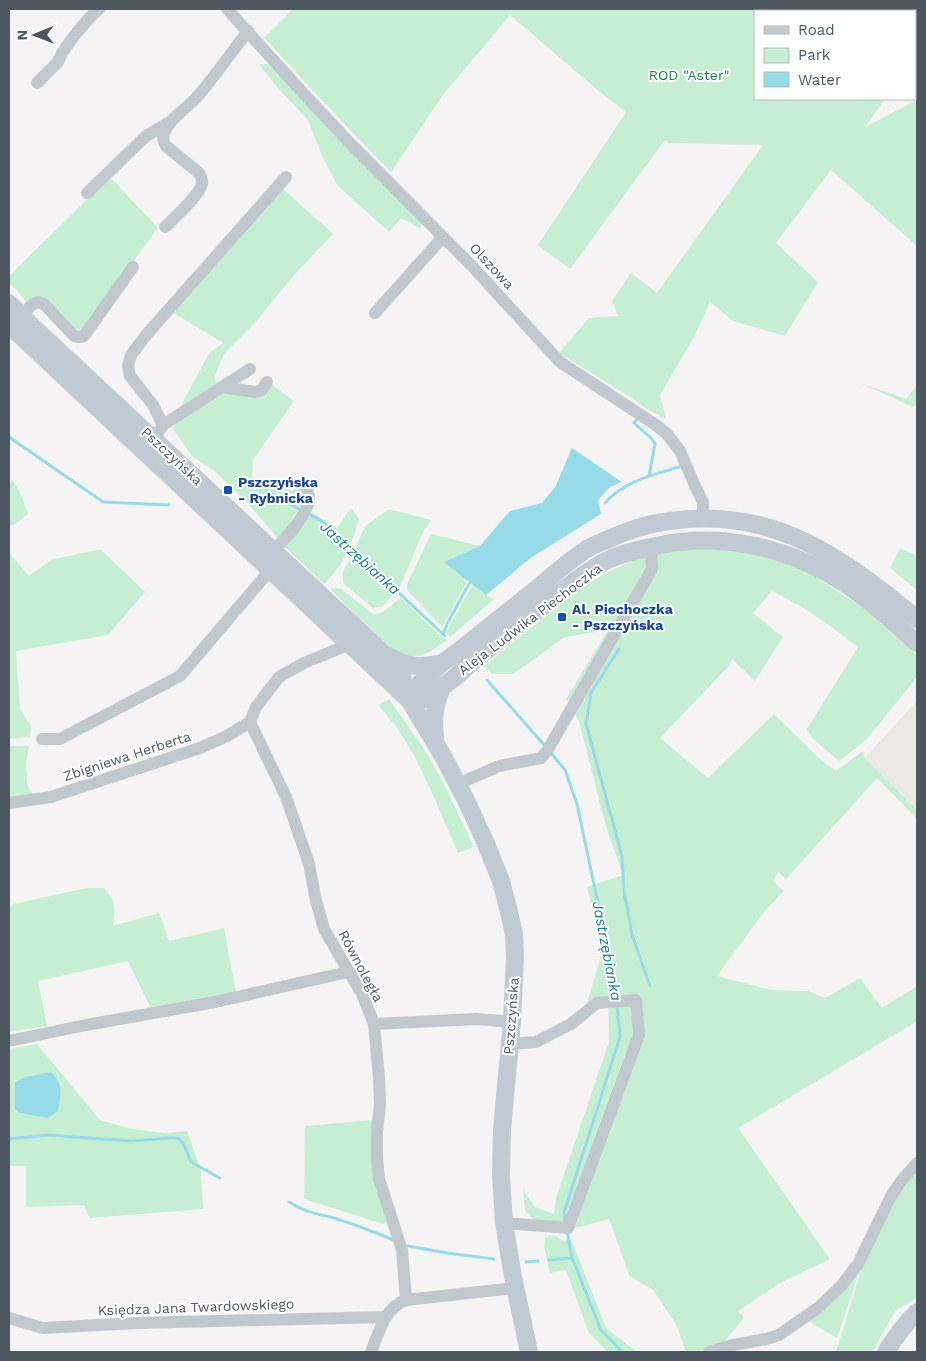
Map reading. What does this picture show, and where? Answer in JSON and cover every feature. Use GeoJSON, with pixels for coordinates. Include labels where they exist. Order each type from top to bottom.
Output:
{"type":"FeatureCollection","features":[{"type":"Feature","properties":{"kind":"main road","name":"Pszczyńska"},"geometry":{"type":"LineString","coordinates":[[13,314],[159,432],[274,550],[383,653],[401,674],[410,701],[458,784],[484,839],[501,882],[514,934],[512,1022],[502,1129],[501,1175],[504,1223],[515,1288],[529,1352]]}},
{"type":"Feature","properties":{"kind":"main road","name":"Pszczyńska"},"geometry":{"type":"LineString","coordinates":[[13,314],[271,569],[410,701]]}},
{"type":"Feature","properties":{"kind":"main road","name":"Aleja Ludwika Piechoczka"},"geometry":{"type":"LineString","coordinates":[[917,619],[855,570],[826,552],[781,530],[726,519],[702,518],[656,523],[622,533],[588,548],[441,664],[414,689],[410,701],[420,701],[432,696],[557,594],[602,563],[651,547],[685,541],[720,541],[748,545],[778,552],[818,568],[848,586],[917,643]]}},
{"type":"Feature","properties":{"kind":"main road","name":"Aleja Ludwika Piechoczka"},"geometry":{"type":"LineString","coordinates":[[383,653],[396,661],[415,667],[441,664]]}},
{"type":"Feature","properties":{"kind":"main road"},"geometry":{"type":"LineString","coordinates":[[435,743],[435,706],[443,686]]}},
{"type":"Feature","properties":{"kind":"main road"},"geometry":{"type":"LineString","coordinates":[[886,1352],[907,1322],[917,1312]]}},
{"type":"Feature","properties":{"kind":"street"},"geometry":{"type":"LineString","coordinates":[[37,83],[58,62],[62,52],[74,36],[91,16],[100,9]]}},
{"type":"Feature","properties":{"kind":"street","name":"Olszowa"},"geometry":{"type":"LineString","coordinates":[[227,9],[346,139],[471,265],[560,362],[667,434],[680,451],[704,502],[702,518]]}},
{"type":"Feature","properties":{"kind":"street"},"geometry":{"type":"LineString","coordinates":[[165,227],[193,198],[201,187],[202,177],[166,146],[163,137],[164,131],[196,98],[248,31]]}},
{"type":"Feature","properties":{"kind":"street"},"geometry":{"type":"LineString","coordinates":[[87,193],[146,136],[172,121]]}},
{"type":"Feature","properties":{"kind":"street"},"geometry":{"type":"LineString","coordinates":[[250,369],[159,432],[153,405],[130,376],[128,366],[131,355],[147,334],[286,177]]}},
{"type":"Feature","properties":{"kind":"street"},"geometry":{"type":"LineString","coordinates":[[375,312],[444,237]]}},
{"type":"Feature","properties":{"kind":"street"},"geometry":{"type":"LineString","coordinates":[[13,314],[38,302],[44,304],[74,336],[84,336],[133,267]]}},
{"type":"Feature","properties":{"kind":"street"},"geometry":{"type":"LineString","coordinates":[[222,387],[256,392],[262,390],[267,382]]}},
{"type":"Feature","properties":{"kind":"street"},"geometry":{"type":"LineString","coordinates":[[274,550],[287,537],[308,506],[310,496],[302,484]]}},
{"type":"Feature","properties":{"kind":"street"},"geometry":{"type":"LineString","coordinates":[[458,784],[499,766],[541,758],[652,570],[651,547]]}},
{"type":"Feature","properties":{"kind":"street"},"geometry":{"type":"LineString","coordinates":[[42,739],[60,739],[180,676],[271,569]]}},
{"type":"Feature","properties":{"kind":"street"},"geometry":{"type":"LineString","coordinates":[[250,722],[256,708],[279,677],[343,647],[348,642]]}},
{"type":"Feature","properties":{"kind":"street","name":"Zbigniewa Herberta"},"geometry":{"type":"LineString","coordinates":[[9,803],[51,797],[200,748],[227,736],[250,722]]}},
{"type":"Feature","properties":{"kind":"street","name":"Równoległa"},"geometry":{"type":"LineString","coordinates":[[250,722],[289,805],[309,864],[324,929],[362,994],[374,1024],[380,1105],[377,1130],[379,1179],[402,1250],[406,1300]]}},
{"type":"Feature","properties":{"kind":"street"},"geometry":{"type":"LineString","coordinates":[[9,1041],[215,1002],[348,972]]}},
{"type":"Feature","properties":{"kind":"street"},"geometry":{"type":"LineString","coordinates":[[504,1223],[563,1227],[639,1035],[636,1000],[597,1003],[571,1024],[536,1042],[509,1044]]}},
{"type":"Feature","properties":{"kind":"street"},"geometry":{"type":"LineString","coordinates":[[374,1024],[476,1019],[512,1022]]}},
{"type":"Feature","properties":{"kind":"street"},"geometry":{"type":"LineString","coordinates":[[709,1352],[779,1335],[819,1307],[842,1285],[858,1264],[891,1196],[917,1163]]}},
{"type":"Feature","properties":{"kind":"street"},"geometry":{"type":"LineString","coordinates":[[371,1352],[385,1317],[400,1302],[515,1288]]}},
{"type":"Feature","properties":{"kind":"street","name":"Księdza Jana Twardowskiego"},"geometry":{"type":"LineString","coordinates":[[9,1318],[43,1328],[137,1323],[385,1317]]}},
{"type":"Feature","properties":{"kind":"shaded area"},"geometry":{"type":"Polygon","coordinates":[[[917,701],[917,810],[864,759],[917,701]]]}},
{"type":"Feature","properties":{"kind":"green space","name":"ROD \"Aster\""},"geometry":{"type":"Polygon","coordinates":[[[293,9],[917,9],[916,58],[916,10],[754,10],[754,100],[884,100],[865,127],[917,100],[917,246],[831,170],[776,243],[818,282],[785,336],[733,321],[710,302],[695,335],[660,395],[666,419],[645,408],[559,353],[589,318],[618,316],[612,301],[631,273],[657,293],[763,145],[669,143],[665,140],[570,269],[538,245],[626,112],[510,15],[442,96],[391,172],[265,39],[262,40],[293,9]]]}},
{"type":"Feature","properties":{"kind":"green space"},"geometry":{"type":"Polygon","coordinates":[[[259,64],[269,64],[424,221],[420,228],[401,218],[389,232],[337,185],[322,156],[308,120],[276,86],[259,64]]]}},
{"type":"Feature","properties":{"kind":"green space"},"geometry":{"type":"Polygon","coordinates":[[[110,177],[158,228],[85,326],[77,331],[43,300],[28,303],[9,282],[9,276],[110,177]]]}},
{"type":"Feature","properties":{"kind":"green space"},"geometry":{"type":"Polygon","coordinates":[[[281,187],[333,234],[294,275],[253,325],[224,354],[214,378],[218,384],[176,415],[209,353],[223,343],[172,312],[281,187]]]}},
{"type":"Feature","properties":{"kind":"green space"},"geometry":{"type":"Polygon","coordinates":[[[860,383],[906,399],[917,385],[917,404],[913,407],[860,383]]]}},
{"type":"Feature","properties":{"kind":"green space"},"geometry":{"type":"Polygon","coordinates":[[[272,385],[294,401],[253,460],[252,477],[293,491],[298,485],[304,496],[303,502],[279,539],[217,473],[192,456],[173,429],[176,423],[224,392],[265,395],[272,385]]]}},
{"type":"Feature","properties":{"kind":"green space"},"geometry":{"type":"Polygon","coordinates":[[[12,480],[20,492],[28,514],[15,524],[9,526],[9,486],[12,480]]]}},
{"type":"Feature","properties":{"kind":"green space"},"geometry":{"type":"Polygon","coordinates":[[[351,508],[359,519],[353,537],[342,562],[324,584],[284,546],[310,511],[337,528],[351,508]]]}},
{"type":"Feature","properties":{"kind":"green space"},"geometry":{"type":"Polygon","coordinates":[[[389,509],[431,520],[423,532],[399,589],[355,549],[365,526],[389,509]]]}},
{"type":"Feature","properties":{"kind":"green space"},"geometry":{"type":"Polygon","coordinates":[[[431,534],[480,546],[445,562],[468,580],[442,627],[408,591],[407,584],[431,534]]]}},
{"type":"Feature","properties":{"kind":"green space"},"geometry":{"type":"Polygon","coordinates":[[[707,547],[779,555],[860,606],[917,655],[917,677],[867,739],[839,761],[812,738],[807,729],[858,647],[802,607],[772,591],[753,613],[783,637],[755,681],[732,659],[727,668],[660,738],[708,778],[774,714],[823,762],[836,771],[863,751],[865,759],[917,810],[917,819],[877,778],[786,879],[778,872],[773,881],[784,891],[764,912],[717,976],[771,990],[808,991],[825,998],[860,978],[882,1008],[917,986],[917,1020],[738,1128],[830,1259],[782,1282],[738,1311],[744,1318],[723,1343],[697,1352],[686,1352],[676,1324],[653,1290],[629,1276],[609,1219],[568,1230],[535,1221],[525,1211],[523,1190],[535,1207],[554,1214],[556,1198],[609,1042],[608,1002],[586,1007],[602,952],[587,887],[623,875],[606,827],[579,721],[566,699],[608,630],[565,637],[513,674],[492,674],[484,666],[587,583],[645,554],[707,547]]]}},
{"type":"Feature","properties":{"kind":"green space"},"geometry":{"type":"Polygon","coordinates":[[[900,548],[917,556],[917,590],[890,568],[900,548]]]}},
{"type":"Feature","properties":{"kind":"green space"},"geometry":{"type":"Polygon","coordinates":[[[100,549],[145,592],[108,635],[16,651],[20,709],[31,726],[30,737],[9,739],[9,553],[29,576],[51,560],[100,549]]]}},
{"type":"Feature","properties":{"kind":"green space"},"geometry":{"type":"Polygon","coordinates":[[[353,554],[395,592],[383,606],[373,608],[343,583],[342,573],[353,554]]]}},
{"type":"Feature","properties":{"kind":"green space"},"geometry":{"type":"Polygon","coordinates":[[[473,584],[494,599],[450,637],[446,632],[473,584]]]}},
{"type":"Feature","properties":{"kind":"green space"},"geometry":{"type":"Polygon","coordinates":[[[334,588],[341,589],[374,615],[383,612],[401,598],[447,640],[417,657],[403,654],[370,629],[331,590],[334,588]]]}},
{"type":"Feature","properties":{"kind":"green space"},"geometry":{"type":"Polygon","coordinates":[[[389,699],[428,755],[474,847],[458,853],[414,755],[395,725],[378,705],[389,699]]]}},
{"type":"Feature","properties":{"kind":"green space"},"geometry":{"type":"Polygon","coordinates":[[[9,746],[29,746],[26,762],[27,784],[33,796],[9,798],[9,746]]]}},
{"type":"Feature","properties":{"kind":"green space"},"geometry":{"type":"Polygon","coordinates":[[[87,888],[104,888],[108,893],[114,906],[113,926],[159,913],[169,941],[224,928],[236,993],[150,1007],[128,961],[38,981],[47,1026],[9,1032],[9,905],[87,888]]]}},
{"type":"Feature","properties":{"kind":"green space"},"geometry":{"type":"Polygon","coordinates":[[[37,1044],[100,1120],[128,1128],[148,1131],[165,1133],[187,1131],[201,1172],[203,1209],[89,1218],[84,1205],[26,1207],[26,1166],[9,1166],[9,1049],[37,1044]]]}},
{"type":"Feature","properties":{"kind":"green space"},"geometry":{"type":"Polygon","coordinates":[[[374,1120],[388,1220],[383,1224],[304,1199],[305,1126],[374,1120]]]}},
{"type":"Feature","properties":{"kind":"green space"},"geometry":{"type":"Polygon","coordinates":[[[917,1170],[917,1298],[895,1311],[872,1352],[836,1352],[861,1271],[895,1200],[917,1170]]]}},
{"type":"Feature","properties":{"kind":"green space"},"geometry":{"type":"Polygon","coordinates":[[[555,1236],[564,1241],[571,1239],[606,1328],[637,1352],[607,1352],[588,1331],[566,1270],[550,1273],[544,1246],[545,1237],[555,1236]]]}},
{"type":"Feature","properties":{"kind":"green space"},"geometry":{"type":"Polygon","coordinates":[[[860,1269],[837,1338],[808,1321],[860,1269]]]}},
{"type":"Feature","properties":{"kind":"water"},"geometry":{"type":"Polygon","coordinates":[[[572,448],[622,482],[610,487],[598,500],[601,514],[532,557],[486,595],[444,562],[480,546],[510,511],[542,503],[555,487],[572,448]]]}},
{"type":"Feature","properties":{"kind":"water"},"geometry":{"type":"Polygon","coordinates":[[[51,1072],[60,1086],[61,1095],[58,1111],[48,1118],[20,1113],[15,1109],[15,1082],[26,1077],[51,1072]]]}},
{"type":"Feature","properties":{"kind":"waterway"},"geometry":{"type":"LineString","coordinates":[[636,420],[634,423],[655,444],[649,476]]}},
{"type":"Feature","properties":{"kind":"waterway","name":"Jastrzębianka"},"geometry":{"type":"LineString","coordinates":[[9,437],[103,502],[169,505]]}},
{"type":"Feature","properties":{"kind":"waterway"},"geometry":{"type":"LineString","coordinates":[[605,503],[613,495],[630,484],[679,467]]}},
{"type":"Feature","properties":{"kind":"waterway","name":"Jastrzębianka"},"geometry":{"type":"LineString","coordinates":[[267,491],[301,510]]}},
{"type":"Feature","properties":{"kind":"waterway","name":"Jastrzębianka"},"geometry":{"type":"LineString","coordinates":[[307,513],[323,522],[445,636]]}},
{"type":"Feature","properties":{"kind":"waterway"},"geometry":{"type":"LineString","coordinates":[[443,634],[470,582]]}},
{"type":"Feature","properties":{"kind":"waterway"},"geometry":{"type":"LineString","coordinates":[[619,649],[591,693],[586,724],[622,856],[624,892],[632,934],[650,986]]}},
{"type":"Feature","properties":{"kind":"waterway","name":"Jastrzębianka"},"geometry":{"type":"LineString","coordinates":[[487,680],[546,747]]}},
{"type":"Feature","properties":{"kind":"waterway","name":"Jastrzębianka"},"geometry":{"type":"LineString","coordinates":[[550,752],[565,770],[577,804],[617,999]]}},
{"type":"Feature","properties":{"kind":"waterway","name":"Jastrzębianka"},"geometry":{"type":"LineString","coordinates":[[565,1222],[564,1213],[620,1037],[617,1005]]}},
{"type":"Feature","properties":{"kind":"waterway"},"geometry":{"type":"LineString","coordinates":[[9,1139],[48,1135],[131,1141],[178,1138],[183,1143],[191,1162],[220,1178]]}},
{"type":"Feature","properties":{"kind":"waterway"},"geometry":{"type":"LineString","coordinates":[[289,1202],[317,1214],[349,1223],[394,1240]]}},
{"type":"Feature","properties":{"kind":"waterway","name":"Jastrzębianka"},"geometry":{"type":"LineString","coordinates":[[567,1231],[572,1258],[601,1330],[622,1352]]}},
{"type":"Feature","properties":{"kind":"waterway"},"geometry":{"type":"LineString","coordinates":[[408,1246],[494,1259]]}},
{"type":"Feature","properties":{"kind":"waterway"},"geometry":{"type":"LineString","coordinates":[[549,1260],[572,1258]]}},
{"type":"Feature","properties":{"kind":"waterway"},"geometry":{"type":"LineString","coordinates":[[526,1262],[538,1261]]}},
{"type":"Feature","properties":{"kind":"place","name":"Pszczyńska - Rybnicka"},"geometry":{"type":"Point","coordinates":[228,490]}},
{"type":"Feature","properties":{"kind":"place","name":"Al. Piechoczka - Pszczyńska"},"geometry":{"type":"Point","coordinates":[562,617]}}]}
